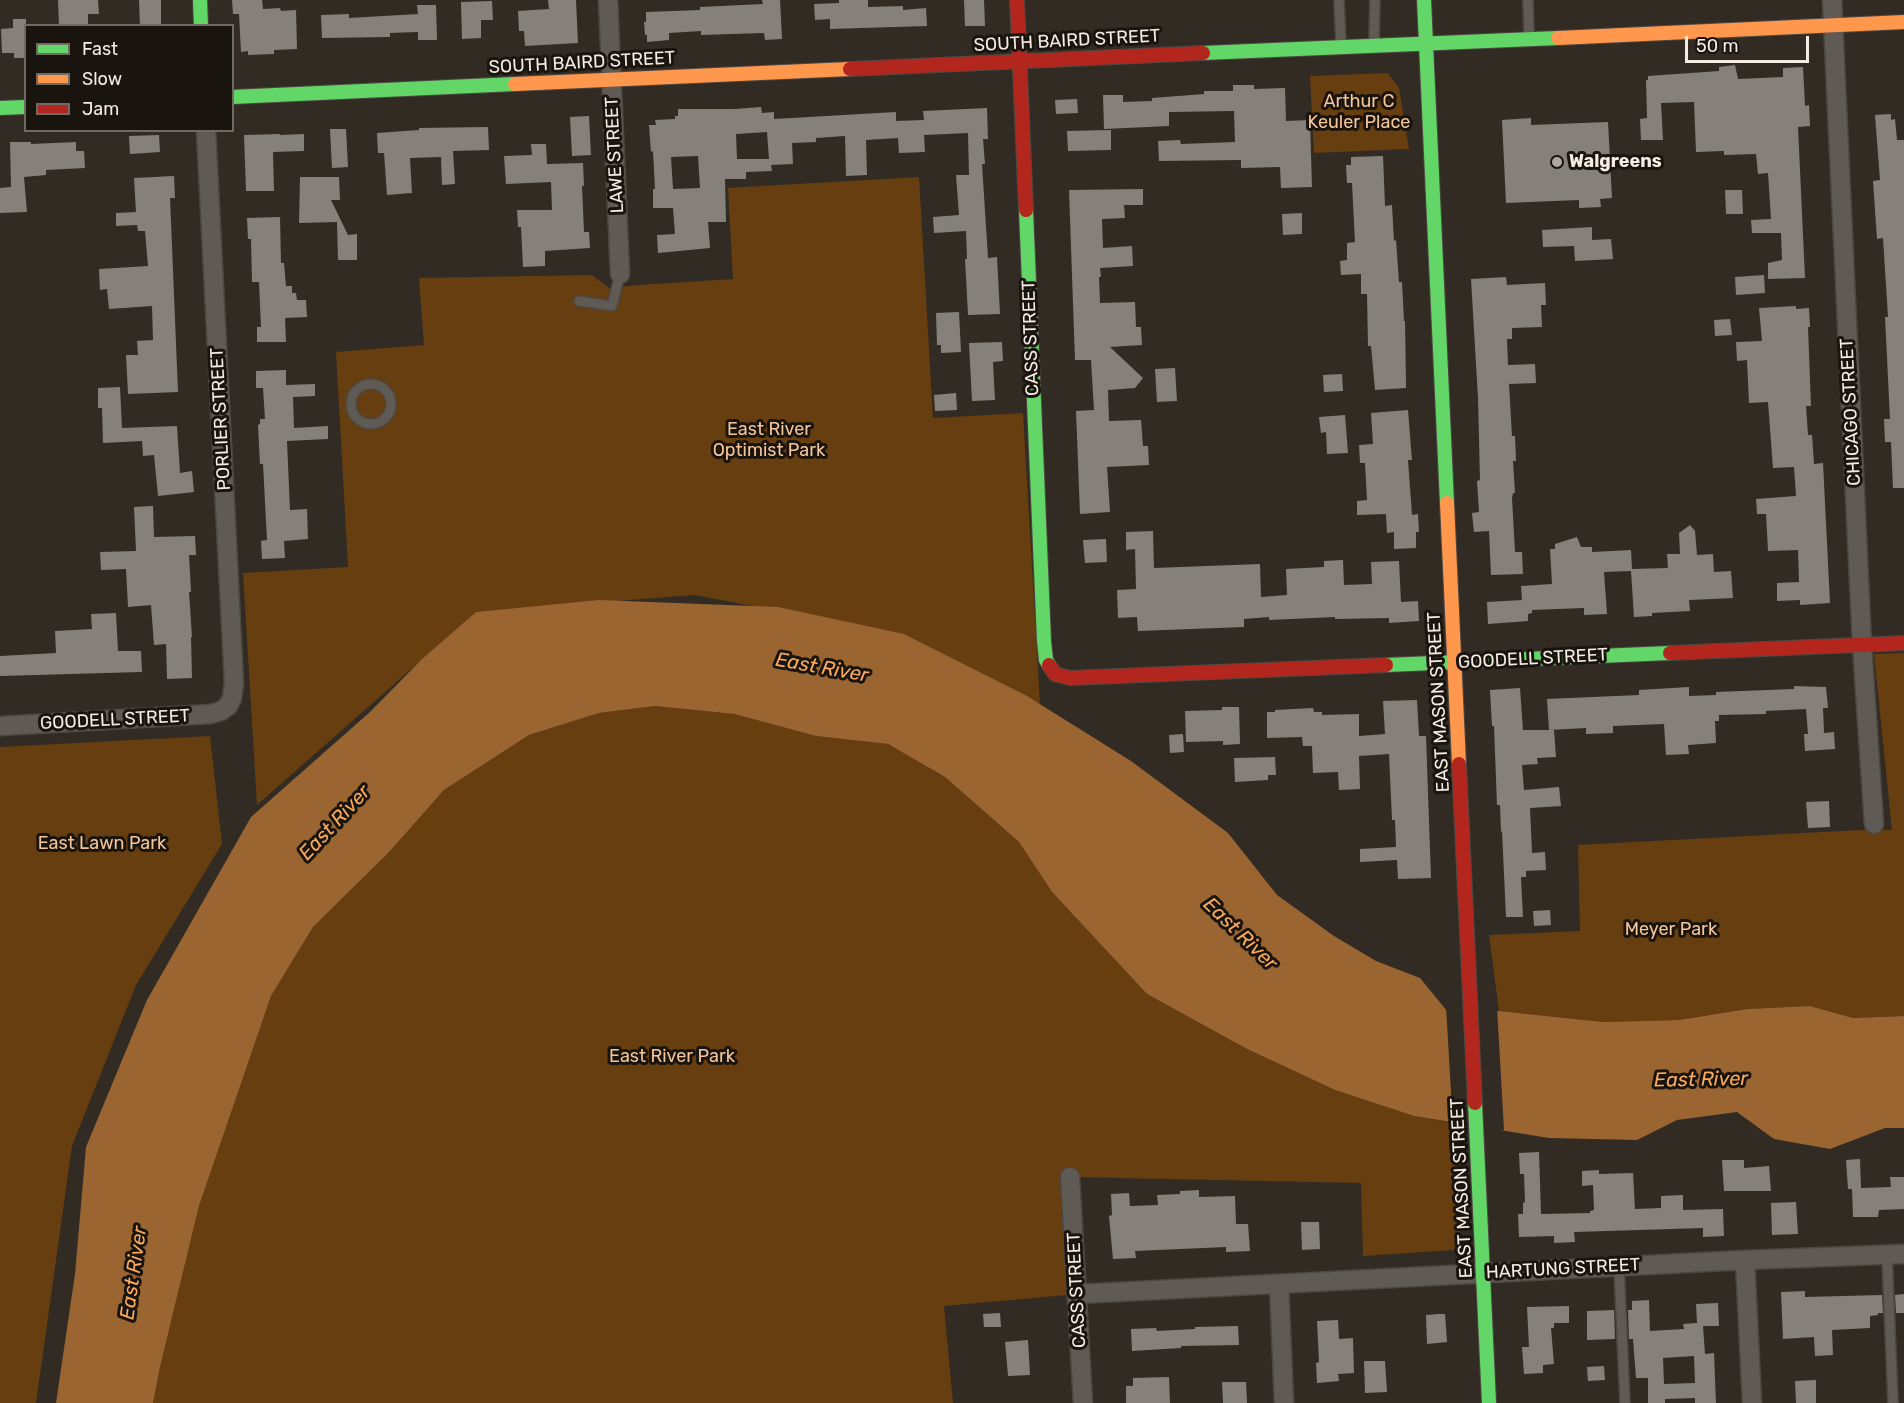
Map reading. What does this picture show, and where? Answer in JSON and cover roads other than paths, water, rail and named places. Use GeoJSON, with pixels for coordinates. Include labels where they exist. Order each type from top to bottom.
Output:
{"type":"FeatureCollection","features":[{"type":"Feature","properties":{"kind":"street"},"geometry":{"type":"LineString","coordinates":[[200,0],[201,24]]}},
{"type":"Feature","properties":{"kind":"street","name":"LAWE STREET"},"geometry":{"type":"LineString","coordinates":[[608,0],[620,274]]}},
{"type":"Feature","properties":{"kind":"street","name":"CASS STREET"},"geometry":{"type":"LineString","coordinates":[[1017,0],[1044,641],[1047,660],[1055,674]]}},
{"type":"Feature","properties":{"kind":"street","name":"EAST MASON STREET"},"geometry":{"type":"LineString","coordinates":[[1424,0],[1489,1403]]}},
{"type":"Feature","properties":{"kind":"street","name":"CHICAGO STREET"},"geometry":{"type":"LineString","coordinates":[[1832,0],[1862,645],[1874,824]]}},
{"type":"Feature","properties":{"kind":"street","name":"SOUTH BAIRD STREET"},"geometry":{"type":"LineString","coordinates":[[234,97],[1904,22]]}},
{"type":"Feature","properties":{"kind":"street"},"geometry":{"type":"LineString","coordinates":[[0,108],[24,106]]}},
{"type":"Feature","properties":{"kind":"street","name":"PORLIER STREET"},"geometry":{"type":"LineString","coordinates":[[206,132],[234,683],[234,692],[228,706]]}},
{"type":"Feature","properties":{"kind":"street","name":"GOODELL STREET"},"geometry":{"type":"LineString","coordinates":[[1055,674],[1070,678],[1904,643]]}},
{"type":"Feature","properties":{"kind":"street","name":"GOODELL STREET"},"geometry":{"type":"LineString","coordinates":[[0,726],[211,714],[228,706]]}},
{"type":"Feature","properties":{"kind":"street","name":"CASS STREET"},"geometry":{"type":"LineString","coordinates":[[1070,1177],[1083,1403]]}},
{"type":"Feature","properties":{"kind":"street","name":"HARTUNG STREET"},"geometry":{"type":"LineString","coordinates":[[1078,1293],[1745,1260],[1895,1255]]}},
{"type":"Feature","properties":{"kind":"street"},"geometry":{"type":"LineString","coordinates":[[1745,1260],[1752,1403]]}},
{"type":"Feature","properties":{"kind":"street"},"geometry":{"type":"LineString","coordinates":[[1279,1284],[1284,1403]]}},
{"type":"Feature","properties":{"kind":"lane"},"geometry":{"type":"LineString","coordinates":[[1339,0],[1341,47]]}},
{"type":"Feature","properties":{"kind":"lane"},"geometry":{"type":"LineString","coordinates":[[1374,46],[1375,0]]}},
{"type":"Feature","properties":{"kind":"lane"},"geometry":{"type":"LineString","coordinates":[[1528,0],[1529,39]]}},
{"type":"Feature","properties":{"kind":"lane"},"geometry":{"type":"LineString","coordinates":[[579,301],[612,306],[620,274]]}},
{"type":"Feature","properties":{"kind":"lane"},"geometry":{"type":"LineString","coordinates":[[363,385],[377,385],[383,388],[391,398],[392,404],[388,416],[378,424],[371,425],[359,420],[351,409],[353,395],[363,385]]}},
{"type":"Feature","properties":{"kind":"lane"},"geometry":{"type":"LineString","coordinates":[[1893,1403],[1895,1255]]}},
{"type":"Feature","properties":{"kind":"lane"},"geometry":{"type":"LineString","coordinates":[[1619,1267],[1625,1403]]}},
{"type":"Feature","properties":{"kind":"water","name":"East River"},"geometry":{"type":"Polygon","coordinates":[[[599,600],[778,607],[904,634],[1027,696],[1131,761],[1228,833],[1277,895],[1334,936],[1376,961],[1420,978],[1447,1011],[1471,1004],[1499,1011],[1603,1022],[1679,1020],[1747,1009],[1810,1006],[1853,1018],[1904,1016],[1904,1128],[1885,1128],[1830,1149],[1774,1139],[1737,1112],[1677,1120],[1637,1140],[1549,1138],[1414,1116],[1335,1090],[1247,1049],[1147,994],[1052,892],[1019,842],[945,777],[888,744],[816,736],[734,714],[655,706],[599,713],[529,735],[444,790],[391,850],[313,927],[271,996],[199,1206],[153,1403],[56,1403],[75,1274],[86,1147],[147,1000],[251,817],[370,712],[422,659],[476,612],[599,600]]]}},
{"type":"Feature","properties":{"kind":"place","name":"Walgreens"},"geometry":{"type":"Point","coordinates":[1557,162]}},
{"type":"Feature","properties":{"kind":"park label","name":"Arthur C Keuler Place"},"geometry":{"type":"Point","coordinates":[1359,112]}},
{"type":"Feature","properties":{"kind":"park label","name":"East River Optimist Park"},"geometry":{"type":"Point","coordinates":[769,440]}},
{"type":"Feature","properties":{"kind":"park label","name":"East Lawn Park"},"geometry":{"type":"Point","coordinates":[102,844]}},
{"type":"Feature","properties":{"kind":"park label","name":"Meyer Park"},"geometry":{"type":"Point","coordinates":[1671,930]}},
{"type":"Feature","properties":{"kind":"park label","name":"East River Park"},"geometry":{"type":"Point","coordinates":[672,1057]}}]}
